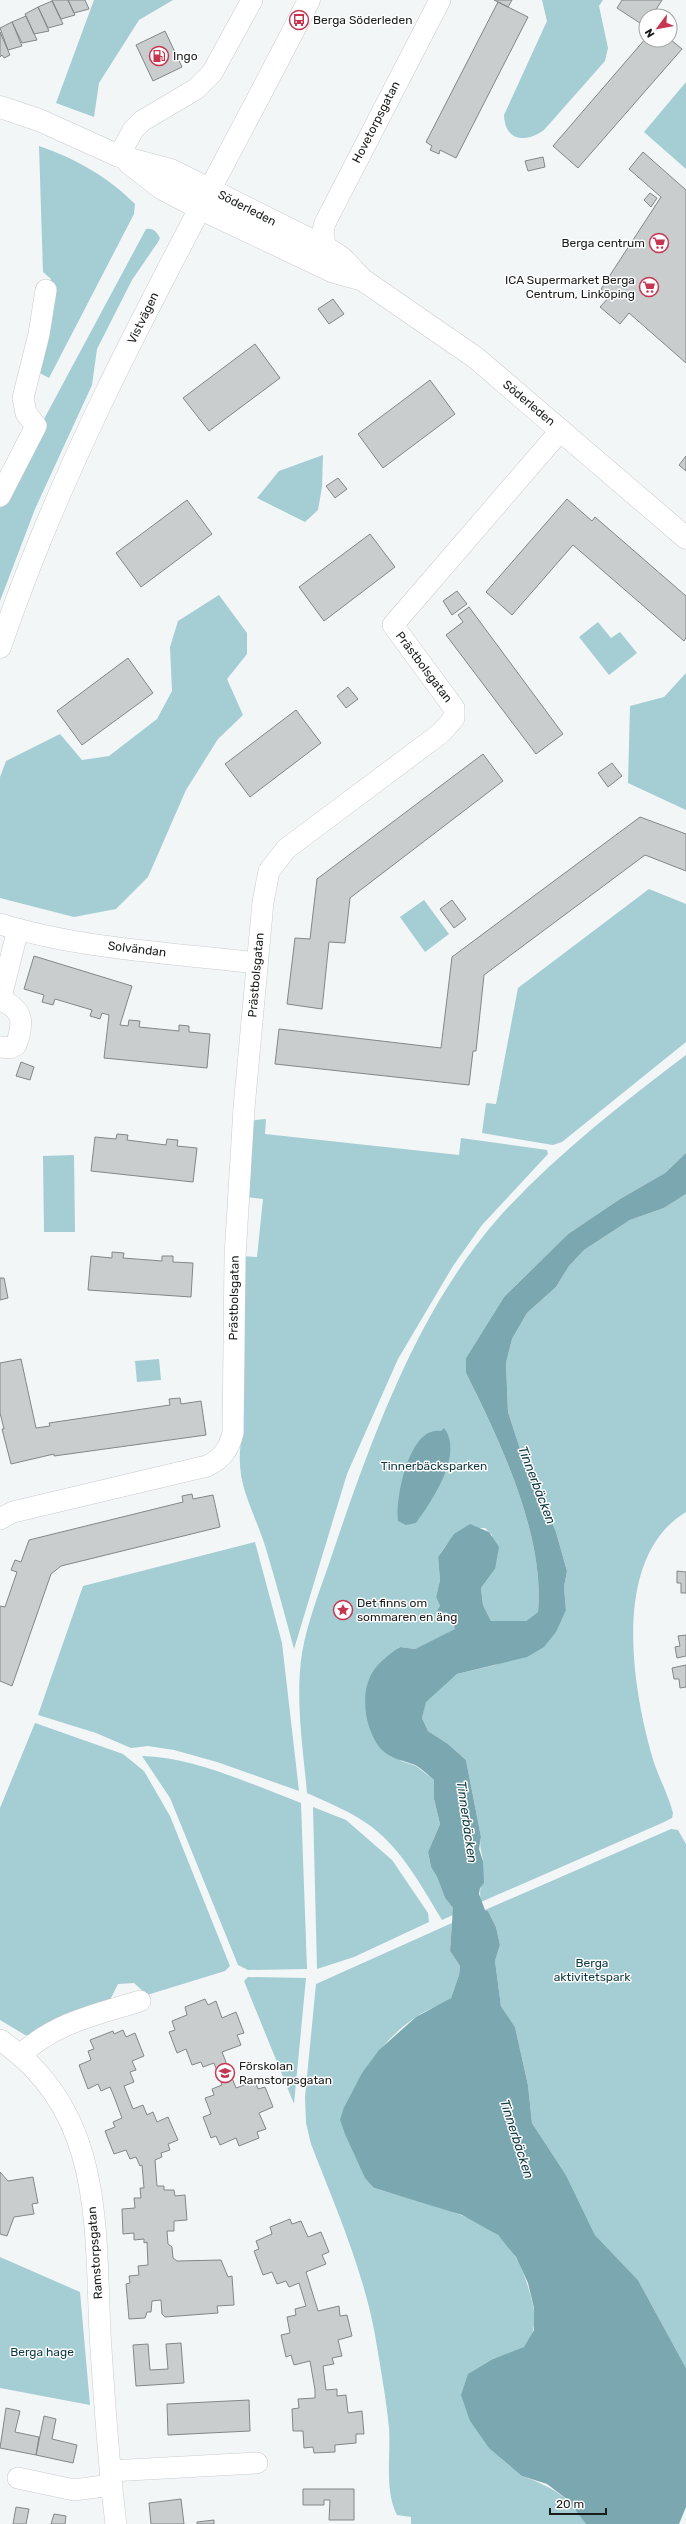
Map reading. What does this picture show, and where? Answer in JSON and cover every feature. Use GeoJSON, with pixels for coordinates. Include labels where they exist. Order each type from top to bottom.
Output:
{"type":"FeatureCollection","features":[{"type":"Feature","properties":{"kind":"main road","name":"Vistvägen"},"geometry":{"type":"LineString","coordinates":[[0,647],[62,488],[149,306],[309,0]]}},
{"type":"Feature","properties":{"kind":"main road","name":"Söderleden"},"geometry":{"type":"LineString","coordinates":[[0,107],[46,123],[119,156],[171,170],[324,247],[342,258],[364,280],[476,358],[686,538]]}},
{"type":"Feature","properties":{"kind":"main road","name":"Söderleden"},"geometry":{"type":"LineString","coordinates":[[119,156],[161,188],[201,209],[334,272],[364,280]]}},
{"type":"Feature","properties":{"kind":"street"},"geometry":{"type":"LineString","coordinates":[[119,156],[133,130],[142,120],[196,89],[212,73],[252,0]]}},
{"type":"Feature","properties":{"kind":"street","name":"Hovetorpsgatan"},"geometry":{"type":"LineString","coordinates":[[324,247],[323,231],[325,223],[440,0]]}},
{"type":"Feature","properties":{"kind":"street"},"geometry":{"type":"LineString","coordinates":[[0,496],[36,426],[26,413],[23,398],[39,334],[46,290]]}},
{"type":"Feature","properties":{"kind":"street","name":"Prästbolsgatan"},"geometry":{"type":"LineString","coordinates":[[0,1519],[13,1512],[207,1466],[216,1462],[228,1448],[233,1433],[233,1304],[241,1144],[257,963],[269,871],[286,849],[441,733],[454,718],[454,708],[393,625],[561,430]]}},
{"type":"Feature","properties":{"kind":"street","name":"Solvändan"},"geometry":{"type":"LineString","coordinates":[[0,1047],[10,1048],[16,1045],[22,1027],[19,1014],[13,1005],[0,1001],[9,926],[120,948],[257,963]]}},
{"type":"Feature","properties":{"kind":"street"},"geometry":{"type":"LineString","coordinates":[[20,2055],[40,2038],[70,2022],[140,2002]]}},
{"type":"Feature","properties":{"kind":"street","name":"Ramstorpsgatan"},"geometry":{"type":"LineString","coordinates":[[0,2040],[20,2055],[46,2083],[64,2110],[76,2133],[88,2172],[94,2214],[110,2478],[116,2524]]}},
{"type":"Feature","properties":{"kind":"street"},"geometry":{"type":"LineString","coordinates":[[18,2478],[74,2490],[110,2478],[257,2463]]}},
{"type":"Feature","properties":{"kind":"green space"},"geometry":{"type":"Polygon","coordinates":[[[94,0],[173,0],[139,20],[99,83],[94,117],[56,103],[94,0]]]}},
{"type":"Feature","properties":{"kind":"green space"},"geometry":{"type":"Polygon","coordinates":[[[542,0],[603,0],[599,6],[608,48],[605,61],[544,130],[530,137],[518,138],[508,131],[505,124],[504,115],[547,21],[542,0]]]}},
{"type":"Feature","properties":{"kind":"green space"},"geometry":{"type":"Polygon","coordinates":[[[686,82],[686,169],[644,132],[686,82]]]}},
{"type":"Feature","properties":{"kind":"green space"},"geometry":{"type":"Polygon","coordinates":[[[39,146],[90,169],[113,185],[135,204],[134,214],[49,378],[34,370],[47,320],[51,279],[43,272],[39,146]]]}},
{"type":"Feature","properties":{"kind":"green space"},"geometry":{"type":"Polygon","coordinates":[[[146,229],[154,230],[160,238],[132,280],[97,349],[92,385],[35,509],[0,601],[0,508],[29,447],[146,229]]]}},
{"type":"Feature","properties":{"kind":"green space"},"geometry":{"type":"Polygon","coordinates":[[[323,455],[322,487],[318,510],[305,522],[257,498],[279,471],[323,455]]]}},
{"type":"Feature","properties":{"kind":"green space"},"geometry":{"type":"Polygon","coordinates":[[[219,595],[247,633],[247,654],[227,679],[243,715],[218,739],[186,790],[148,877],[116,909],[74,917],[0,898],[0,777],[6,761],[60,734],[82,760],[109,756],[157,719],[172,691],[170,647],[178,621],[219,595]]]}},
{"type":"Feature","properties":{"kind":"green space"},"geometry":{"type":"Polygon","coordinates":[[[598,622],[611,638],[620,632],[637,653],[609,675],[579,637],[598,622]]]}},
{"type":"Feature","properties":{"kind":"green space"},"geometry":{"type":"Polygon","coordinates":[[[686,673],[686,810],[628,783],[630,706],[664,697],[686,673]]]}},
{"type":"Feature","properties":{"kind":"green space"},"geometry":{"type":"Polygon","coordinates":[[[649,889],[686,904],[686,1042],[562,1142],[553,1145],[482,1133],[486,1103],[496,1104],[518,988],[649,889]]]}},
{"type":"Feature","properties":{"kind":"green space"},"geometry":{"type":"Polygon","coordinates":[[[424,900],[449,934],[425,952],[400,917],[424,900]]]}},
{"type":"Feature","properties":{"kind":"green space","name":"Tinnerbäcksparken"},"geometry":{"type":"Polygon","coordinates":[[[686,1055],[686,1153],[665,1173],[620,1199],[568,1234],[504,1297],[466,1358],[466,1373],[506,1458],[527,1520],[534,1551],[538,1582],[538,1612],[526,1621],[491,1621],[483,1605],[481,1588],[495,1569],[492,1535],[485,1528],[462,1531],[447,1544],[438,1557],[440,1580],[436,1597],[440,1606],[452,1618],[456,1629],[415,1649],[399,1647],[365,1700],[367,1713],[401,1761],[416,1766],[434,1780],[434,1799],[440,1824],[428,1852],[431,1867],[437,1877],[445,1898],[453,1908],[453,1915],[442,1920],[411,1870],[383,1837],[372,1827],[356,1817],[307,1793],[300,1723],[299,1688],[302,1653],[308,1627],[349,1505],[382,1417],[401,1373],[422,1331],[446,1290],[472,1251],[501,1215],[522,1193],[590,1131],[637,1092],[686,1055]]]}},
{"type":"Feature","properties":{"kind":"green space"},"geometry":{"type":"Polygon","coordinates":[[[266,1119],[265,1134],[459,1155],[461,1138],[547,1150],[548,1154],[482,1225],[453,1266],[398,1359],[347,1474],[294,1649],[266,1549],[242,1481],[240,1467],[242,1436],[242,1256],[257,1257],[263,1199],[247,1197],[251,1124],[255,1120],[266,1119]]]}},
{"type":"Feature","properties":{"kind":"green space"},"geometry":{"type":"Polygon","coordinates":[[[74,1155],[75,1232],[44,1232],[43,1156],[74,1155]]]}},
{"type":"Feature","properties":{"kind":"green space"},"geometry":{"type":"Polygon","coordinates":[[[686,1194],[686,1512],[662,1533],[646,1559],[637,1591],[633,1625],[634,1660],[638,1695],[654,1763],[671,1806],[673,1813],[672,1818],[481,1902],[480,1892],[483,1858],[480,1847],[481,1837],[466,1760],[448,1744],[428,1731],[422,1718],[425,1702],[457,1674],[496,1665],[566,1610],[564,1587],[567,1571],[556,1532],[536,1481],[523,1458],[508,1412],[506,1363],[512,1339],[527,1313],[556,1287],[569,1266],[584,1250],[630,1220],[664,1208],[686,1194]]]}},
{"type":"Feature","properties":{"kind":"green space"},"geometry":{"type":"Polygon","coordinates":[[[159,1359],[161,1380],[137,1382],[135,1361],[159,1359]]]}},
{"type":"Feature","properties":{"kind":"green space"},"geometry":{"type":"Polygon","coordinates":[[[255,1542],[282,1643],[299,1791],[217,1762],[174,1750],[148,1746],[131,1748],[96,1733],[38,1715],[83,1586],[255,1542]]]}},
{"type":"Feature","properties":{"kind":"green space"},"geometry":{"type":"Polygon","coordinates":[[[35,1723],[123,1754],[144,1771],[170,1816],[230,1966],[225,1971],[147,1995],[134,1983],[118,1984],[110,2000],[32,2036],[25,2035],[0,2020],[0,1808],[35,1723]]]}},
{"type":"Feature","properties":{"kind":"green space"},"geometry":{"type":"Polygon","coordinates":[[[142,1756],[182,1761],[203,1767],[243,1780],[301,1803],[307,1969],[248,1970],[238,1965],[170,1798],[142,1756]]]}},
{"type":"Feature","properties":{"kind":"green space"},"geometry":{"type":"Polygon","coordinates":[[[313,1807],[346,1820],[392,1860],[428,1913],[429,1922],[354,1957],[317,1969],[313,1807]]]}},
{"type":"Feature","properties":{"kind":"green space","name":"Berga aktivitetspark"},"geometry":{"type":"Polygon","coordinates":[[[671,1829],[678,1830],[686,1844],[686,2368],[638,2280],[595,2235],[566,2175],[532,2123],[528,2085],[515,2027],[501,2006],[495,1961],[500,1945],[496,1927],[488,1911],[485,1910],[671,1829]]]}},
{"type":"Feature","properties":{"kind":"green space"},"geometry":{"type":"Polygon","coordinates":[[[452,1923],[450,1951],[460,1966],[459,1975],[451,1998],[420,2014],[393,2035],[374,2057],[358,2081],[344,2107],[374,2188],[438,2207],[471,2219],[498,2235],[516,2258],[525,2276],[533,2305],[534,2328],[528,2343],[524,2347],[513,2353],[493,2359],[522,2476],[550,2488],[567,2500],[581,2515],[586,2524],[411,2524],[411,2517],[397,2515],[393,2505],[389,2484],[389,2428],[370,2310],[356,2262],[339,2214],[311,2144],[306,2123],[305,2097],[316,1984],[452,1923]]]}},
{"type":"Feature","properties":{"kind":"green space"},"geometry":{"type":"Polygon","coordinates":[[[248,1977],[306,1978],[294,2104],[244,1981],[248,1977]]]}},
{"type":"Feature","properties":{"kind":"green space","name":"Berga hage"},"geometry":{"type":"Polygon","coordinates":[[[0,2257],[80,2292],[90,2405],[0,2388],[0,2257]]]}},
{"type":"Feature","properties":{"kind":"water","name":"Tinnerbäcken"},"geometry":{"type":"Polygon","coordinates":[[[686,1153],[686,1194],[664,1208],[630,1220],[584,1250],[569,1266],[556,1287],[527,1313],[512,1339],[506,1363],[508,1412],[523,1458],[535,1481],[556,1532],[567,1571],[564,1587],[566,1610],[556,1632],[544,1647],[527,1657],[457,1674],[426,1702],[422,1718],[428,1731],[448,1744],[466,1760],[481,1837],[479,1849],[483,1861],[484,1883],[480,1888],[479,1894],[485,1910],[488,1911],[496,1927],[500,1945],[495,1961],[501,2006],[515,2027],[528,2085],[532,2123],[566,2175],[595,2235],[638,2280],[686,2368],[686,2507],[679,2524],[586,2524],[568,2500],[547,2484],[522,2476],[489,2448],[470,2421],[461,2395],[468,2374],[493,2359],[524,2347],[534,2330],[534,2308],[528,2283],[516,2257],[498,2235],[462,2215],[374,2188],[365,2178],[340,2120],[344,2107],[362,2073],[379,2050],[416,2017],[451,1998],[459,1975],[460,1966],[450,1951],[453,1908],[445,1898],[437,1877],[431,1867],[428,1852],[440,1824],[434,1799],[434,1780],[417,1766],[392,1757],[381,1749],[376,1742],[368,1724],[365,1695],[372,1673],[391,1653],[400,1647],[415,1649],[455,1629],[452,1618],[446,1612],[439,1614],[437,1611],[440,1606],[436,1597],[440,1580],[438,1557],[454,1534],[470,1524],[489,1532],[499,1547],[495,1569],[481,1588],[483,1605],[491,1621],[526,1621],[538,1612],[538,1582],[534,1552],[527,1520],[506,1458],[466,1373],[466,1358],[504,1297],[568,1234],[620,1199],[665,1173],[686,1153]]]}},
{"type":"Feature","properties":{"kind":"water"},"geometry":{"type":"Polygon","coordinates":[[[444,1428],[449,1439],[450,1451],[444,1477],[430,1503],[416,1523],[406,1525],[398,1521],[398,1511],[399,1497],[406,1466],[420,1439],[430,1432],[441,1431],[444,1428]]]}},
{"type":"Feature","properties":{"kind":"building"},"geometry":{"type":"Polygon","coordinates":[[[52,0],[68,0],[75,15],[61,19],[52,0]]]}},
{"type":"Feature","properties":{"kind":"building"},"geometry":{"type":"Polygon","coordinates":[[[68,0],[85,0],[89,9],[74,13],[68,0]]]}},
{"type":"Feature","properties":{"kind":"building"},"geometry":{"type":"Polygon","coordinates":[[[494,0],[512,0],[508,7],[494,0]]]}},
{"type":"Feature","properties":{"kind":"building"},"geometry":{"type":"Polygon","coordinates":[[[622,0],[662,0],[657,8],[638,8],[638,22],[617,8],[622,0]]]}},
{"type":"Feature","properties":{"kind":"building"},"geometry":{"type":"Polygon","coordinates":[[[52,1],[63,24],[48,28],[38,7],[52,1]]]}},
{"type":"Feature","properties":{"kind":"building"},"geometry":{"type":"Polygon","coordinates":[[[498,2],[528,17],[456,158],[440,150],[439,154],[430,150],[432,146],[426,142],[498,2]]]}},
{"type":"Feature","properties":{"kind":"building"},"geometry":{"type":"Polygon","coordinates":[[[38,7],[49,31],[34,34],[25,14],[38,7]]]}},
{"type":"Feature","properties":{"kind":"building"},"geometry":{"type":"Polygon","coordinates":[[[26,16],[37,40],[22,43],[12,22],[26,16]]]}},
{"type":"Feature","properties":{"kind":"building"},"geometry":{"type":"Polygon","coordinates":[[[12,22],[22,46],[8,50],[0,28],[12,22]]]}},
{"type":"Feature","properties":{"kind":"building","name":"Ingo"},"geometry":{"type":"Polygon","coordinates":[[[165,31],[182,67],[153,81],[136,45],[165,31]]]}},
{"type":"Feature","properties":{"kind":"building"},"geometry":{"type":"Polygon","coordinates":[[[0,32],[10,55],[4,58],[2,55],[0,57],[0,32]]]}},
{"type":"Feature","properties":{"kind":"building"},"geometry":{"type":"Polygon","coordinates":[[[678,46],[682,49],[578,168],[553,146],[638,47],[678,48],[678,46]]]}},
{"type":"Feature","properties":{"kind":"building","name":"Berga centrum"},"geometry":{"type":"Polygon","coordinates":[[[643,152],[686,190],[686,363],[629,313],[620,324],[600,307],[610,296],[601,289],[661,197],[629,169],[643,152]]]}},
{"type":"Feature","properties":{"kind":"building"},"geometry":{"type":"Polygon","coordinates":[[[543,157],[545,167],[528,171],[525,161],[543,157]]]}},
{"type":"Feature","properties":{"kind":"building"},"geometry":{"type":"Polygon","coordinates":[[[650,193],[657,198],[651,207],[644,200],[650,193]]]}},
{"type":"Feature","properties":{"kind":"building"},"geometry":{"type":"Polygon","coordinates":[[[333,299],[344,314],[329,324],[318,309],[333,299]]]}},
{"type":"Feature","properties":{"kind":"building"},"geometry":{"type":"Polygon","coordinates":[[[255,344],[280,378],[209,431],[183,398],[255,344]]]}},
{"type":"Feature","properties":{"kind":"building"},"geometry":{"type":"Polygon","coordinates":[[[430,380],[455,414],[383,468],[358,434],[430,380]]]}},
{"type":"Feature","properties":{"kind":"building"},"geometry":{"type":"Polygon","coordinates":[[[686,456],[686,471],[679,465],[686,456]]]}},
{"type":"Feature","properties":{"kind":"building"},"geometry":{"type":"Polygon","coordinates":[[[338,478],[347,489],[335,498],[326,486],[338,478]]]}},
{"type":"Feature","properties":{"kind":"building"},"geometry":{"type":"Polygon","coordinates":[[[567,499],[592,521],[595,517],[686,596],[686,638],[684,641],[573,545],[512,615],[486,592],[567,499]]]}},
{"type":"Feature","properties":{"kind":"building"},"geometry":{"type":"Polygon","coordinates":[[[187,500],[212,534],[141,587],[116,553],[187,500]]]}},
{"type":"Feature","properties":{"kind":"building"},"geometry":{"type":"Polygon","coordinates":[[[370,534],[395,567],[324,621],[299,587],[370,534]]]}},
{"type":"Feature","properties":{"kind":"building"},"geometry":{"type":"Polygon","coordinates":[[[457,591],[467,604],[452,615],[443,601],[457,591]]]}},
{"type":"Feature","properties":{"kind":"building"},"geometry":{"type":"Polygon","coordinates":[[[469,607],[563,734],[536,754],[446,635],[463,622],[458,615],[469,607]]]}},
{"type":"Feature","properties":{"kind":"building"},"geometry":{"type":"Polygon","coordinates":[[[128,658],[153,693],[82,745],[57,711],[128,658]]]}},
{"type":"Feature","properties":{"kind":"building"},"geometry":{"type":"Polygon","coordinates":[[[348,687],[358,699],[346,708],[337,696],[348,687]]]}},
{"type":"Feature","properties":{"kind":"building"},"geometry":{"type":"Polygon","coordinates":[[[296,710],[321,743],[250,797],[225,764],[296,710]]]}},
{"type":"Feature","properties":{"kind":"building"},"geometry":{"type":"Polygon","coordinates":[[[483,754],[503,781],[350,898],[345,943],[329,942],[322,1009],[287,1004],[295,938],[310,939],[317,879],[483,754]]]}},
{"type":"Feature","properties":{"kind":"building"},"geometry":{"type":"Polygon","coordinates":[[[612,763],[622,776],[608,787],[598,773],[612,763]]]}},
{"type":"Feature","properties":{"kind":"building"},"geometry":{"type":"Polygon","coordinates":[[[640,817],[686,834],[686,871],[645,855],[484,975],[476,1051],[473,1051],[469,1085],[275,1064],[279,1029],[441,1048],[452,957],[640,817]]]}},
{"type":"Feature","properties":{"kind":"building"},"geometry":{"type":"Polygon","coordinates":[[[452,900],[466,919],[454,928],[440,909],[452,900]]]}},
{"type":"Feature","properties":{"kind":"building"},"geometry":{"type":"Polygon","coordinates":[[[34,956],[132,986],[120,1025],[128,1026],[129,1020],[140,1021],[139,1027],[179,1031],[179,1025],[189,1026],[189,1032],[210,1034],[207,1068],[104,1058],[109,1015],[102,1013],[100,1019],[90,1016],[92,1010],[55,999],[53,1005],[42,1002],[44,995],[24,989],[34,956]]]}},
{"type":"Feature","properties":{"kind":"building"},"geometry":{"type":"Polygon","coordinates":[[[21,1062],[34,1067],[30,1080],[16,1076],[21,1062]]]}},
{"type":"Feature","properties":{"kind":"building"},"geometry":{"type":"Polygon","coordinates":[[[117,1134],[128,1135],[127,1140],[166,1145],[167,1139],[178,1140],[177,1146],[197,1148],[193,1182],[91,1171],[95,1137],[116,1139],[117,1134]]]}},
{"type":"Feature","properties":{"kind":"building"},"geometry":{"type":"Polygon","coordinates":[[[112,1252],[124,1253],[123,1258],[162,1261],[162,1256],[173,1256],[173,1262],[193,1263],[191,1297],[88,1290],[91,1256],[112,1258],[112,1252]]]}},
{"type":"Feature","properties":{"kind":"building"},"geometry":{"type":"Polygon","coordinates":[[[0,1278],[4,1278],[8,1298],[0,1300],[0,1278]]]}},
{"type":"Feature","properties":{"kind":"building"},"geometry":{"type":"Polygon","coordinates":[[[21,1359],[36,1428],[50,1426],[49,1423],[170,1405],[169,1399],[180,1398],[181,1404],[201,1401],[206,1435],[54,1456],[54,1454],[11,1464],[2,1429],[4,1429],[0,1413],[0,1363],[21,1359]]]}},
{"type":"Feature","properties":{"kind":"building"},"geometry":{"type":"Polygon","coordinates":[[[192,1494],[193,1499],[213,1495],[220,1527],[61,1566],[51,1574],[12,1686],[0,1681],[0,1606],[5,1607],[17,1572],[11,1570],[15,1560],[21,1562],[29,1540],[183,1502],[182,1496],[192,1494]]]}},
{"type":"Feature","properties":{"kind":"building"},"geometry":{"type":"Polygon","coordinates":[[[677,1571],[686,1572],[686,1593],[681,1593],[681,1583],[677,1583],[677,1571]]]}},
{"type":"Feature","properties":{"kind":"building"},"geometry":{"type":"Polygon","coordinates":[[[686,1635],[686,1656],[677,1658],[675,1647],[680,1646],[678,1636],[686,1635]]]}},
{"type":"Feature","properties":{"kind":"building"},"geometry":{"type":"Polygon","coordinates":[[[686,1665],[686,1687],[680,1688],[679,1679],[674,1679],[672,1668],[686,1665]]]}},
{"type":"Feature","properties":{"kind":"building"},"geometry":{"type":"Polygon","coordinates":[[[205,1999],[208,2005],[216,2001],[222,2018],[236,2012],[244,2033],[237,2035],[241,2045],[222,2052],[236,2088],[255,2081],[258,2089],[265,2087],[273,2107],[259,2113],[266,2129],[257,2132],[259,2138],[239,2146],[236,2138],[220,2145],[216,2136],[211,2138],[203,2117],[211,2114],[205,2098],[214,2095],[212,2089],[222,2085],[214,2063],[203,2067],[201,2062],[192,2065],[186,2049],[177,2053],[169,2032],[175,2030],[172,2021],[187,2015],[185,2007],[205,1999]]]}},
{"type":"Feature","properties":{"kind":"building"},"geometry":{"type":"Polygon","coordinates":[[[123,2030],[126,2037],[135,2033],[144,2056],[132,2061],[136,2070],[130,2072],[134,2082],[124,2086],[133,2109],[143,2105],[147,2115],[153,2112],[157,2122],[168,2117],[178,2140],[168,2144],[170,2150],[161,2153],[162,2157],[155,2160],[157,2186],[164,2186],[164,2190],[174,2190],[175,2196],[185,2195],[187,2220],[174,2221],[174,2231],[167,2231],[168,2244],[172,2247],[173,2258],[177,2261],[221,2260],[228,2277],[232,2276],[234,2305],[217,2306],[218,2313],[165,2317],[162,2314],[161,2300],[152,2301],[151,2312],[147,2312],[145,2318],[129,2319],[126,2284],[130,2283],[129,2276],[139,2275],[138,2266],[148,2265],[147,2242],[144,2243],[144,2239],[134,2240],[134,2233],[123,2234],[122,2209],[135,2208],[134,2198],[141,2198],[140,2188],[144,2188],[142,2165],[140,2166],[136,2157],[130,2159],[126,2150],[114,2154],[105,2131],[115,2127],[113,2122],[122,2118],[113,2094],[110,2087],[101,2091],[98,2084],[88,2089],[79,2065],[91,2060],[88,2051],[94,2049],[90,2040],[113,2031],[114,2034],[123,2030]]]}},
{"type":"Feature","properties":{"kind":"building"},"geometry":{"type":"Polygon","coordinates":[[[0,2172],[8,2181],[33,2177],[38,2203],[32,2204],[34,2214],[14,2217],[7,2236],[0,2234],[0,2172]]]}},
{"type":"Feature","properties":{"kind":"building"},"geometry":{"type":"Polygon","coordinates":[[[290,2219],[292,2224],[301,2221],[308,2237],[321,2232],[329,2252],[322,2255],[326,2264],[306,2272],[318,2311],[339,2306],[340,2316],[347,2315],[352,2336],[338,2340],[342,2356],[332,2358],[334,2364],[323,2366],[326,2390],[337,2389],[337,2396],[346,2395],[348,2413],[362,2411],[364,2434],[356,2434],[356,2443],[335,2445],[335,2452],[314,2453],[313,2447],[304,2448],[303,2431],[293,2431],[292,2409],[299,2408],[298,2399],[315,2398],[315,2390],[310,2361],[294,2365],[291,2355],[286,2357],[281,2335],[290,2333],[287,2317],[296,2315],[295,2309],[306,2306],[299,2283],[289,2287],[286,2281],[277,2284],[272,2272],[263,2275],[254,2251],[259,2249],[256,2241],[272,2234],[270,2227],[290,2219]]]}},
{"type":"Feature","properties":{"kind":"building"},"geometry":{"type":"Polygon","coordinates":[[[181,2343],[184,2383],[136,2386],[133,2345],[148,2344],[150,2370],[168,2369],[166,2344],[181,2343]]]}},
{"type":"Feature","properties":{"kind":"building"},"geometry":{"type":"Polygon","coordinates":[[[249,2400],[250,2431],[168,2435],[167,2404],[249,2400]]]}},
{"type":"Feature","properties":{"kind":"building"},"geometry":{"type":"Polygon","coordinates":[[[6,2408],[20,2411],[15,2432],[39,2437],[36,2455],[0,2448],[6,2408]]]}},
{"type":"Feature","properties":{"kind":"building"},"geometry":{"type":"Polygon","coordinates":[[[44,2416],[56,2419],[52,2439],[77,2445],[73,2463],[36,2455],[44,2416]]]}},
{"type":"Feature","properties":{"kind":"building"},"geometry":{"type":"Polygon","coordinates":[[[303,2489],[354,2489],[354,2520],[329,2520],[330,2500],[324,2500],[324,2505],[303,2505],[303,2489]]]}},
{"type":"Feature","properties":{"kind":"building"},"geometry":{"type":"Polygon","coordinates":[[[181,2499],[184,2524],[151,2524],[149,2503],[181,2499]]]}},
{"type":"Feature","properties":{"kind":"building"},"geometry":{"type":"Polygon","coordinates":[[[16,2507],[29,2509],[26,2524],[13,2524],[16,2507]]]}},
{"type":"Feature","properties":{"kind":"building"},"geometry":{"type":"Polygon","coordinates":[[[54,2514],[66,2516],[65,2524],[51,2524],[54,2514]]]}},
{"type":"Feature","properties":{"kind":"building"},"geometry":{"type":"Polygon","coordinates":[[[214,2520],[214,2524],[197,2524],[197,2522],[214,2520]]]}},
{"type":"Feature","properties":{"kind":"place","name":"Berga Söderleden"},"geometry":{"type":"Point","coordinates":[299,20]}},
{"type":"Feature","properties":{"kind":"place","name":"Ingo"},"geometry":{"type":"Point","coordinates":[159,56]}},
{"type":"Feature","properties":{"kind":"place","name":"Berga centrum"},"geometry":{"type":"Point","coordinates":[659,243]}},
{"type":"Feature","properties":{"kind":"place","name":"ICA Supermarket Berga Centrum, Linköping"},"geometry":{"type":"Point","coordinates":[649,287]}},
{"type":"Feature","properties":{"kind":"place","name":"Det finns om sommaren en äng"},"geometry":{"type":"Point","coordinates":[343,1610]}},
{"type":"Feature","properties":{"kind":"place","name":"Förskolan Ramstorpsgatan"},"geometry":{"type":"Point","coordinates":[225,2073]}}]}
